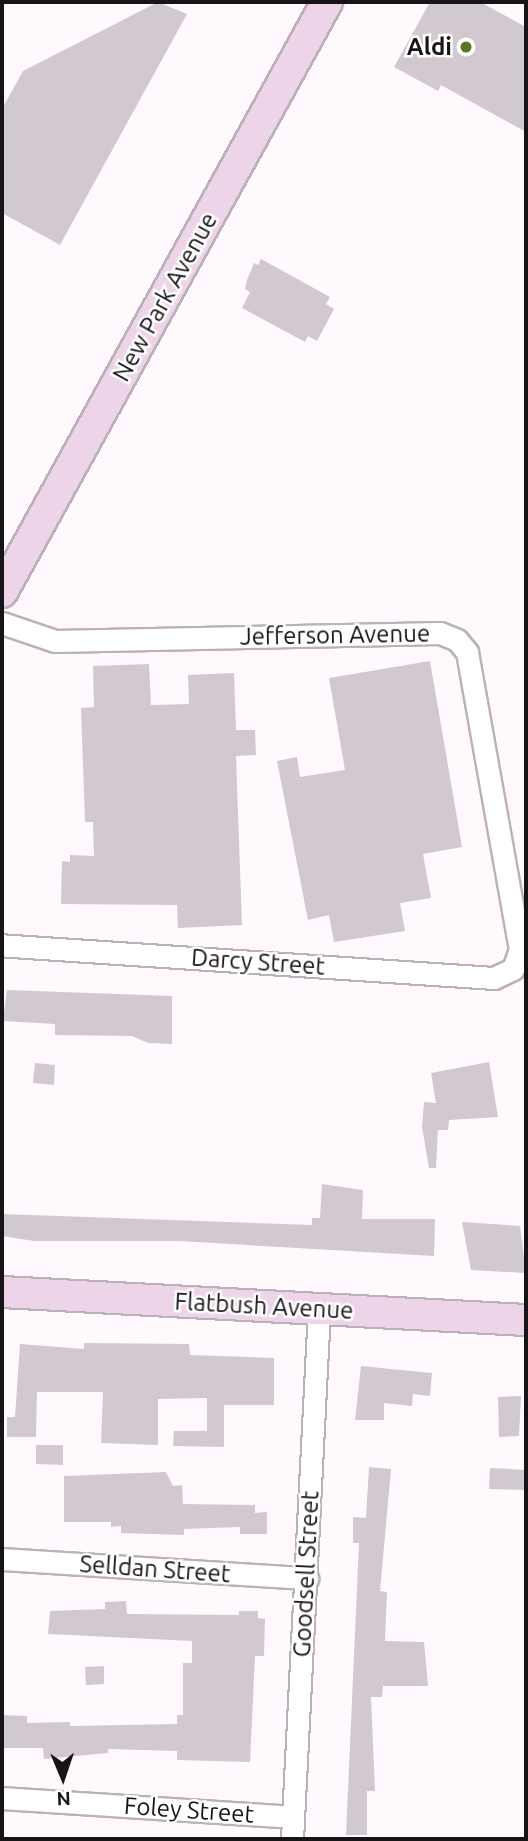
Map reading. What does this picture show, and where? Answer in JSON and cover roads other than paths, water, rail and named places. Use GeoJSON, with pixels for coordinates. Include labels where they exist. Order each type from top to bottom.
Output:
{"type":"FeatureCollection","features":[{"type":"Feature","properties":{"kind":"main road","name":"New Park Avenue"},"geometry":{"type":"LineString","coordinates":[[2,592],[327,2]]}},
{"type":"Feature","properties":{"kind":"main road","name":"Flatbush Avenue"},"geometry":{"type":"LineString","coordinates":[[2,1292],[526,1320]]}},
{"type":"Feature","properties":{"kind":"street","name":"Jefferson Avenue"},"geometry":{"type":"LineString","coordinates":[[2,623],[55,641],[440,633],[457,639],[467,652],[520,949],[513,969]]}},
{"type":"Feature","properties":{"kind":"street","name":"Darcy Street"},"geometry":{"type":"LineString","coordinates":[[2,945],[494,978],[513,969]]}},
{"type":"Feature","properties":{"kind":"street","name":"Goodsell Street"},"geometry":{"type":"LineString","coordinates":[[292,1839],[319,1308]]}},
{"type":"Feature","properties":{"kind":"street","name":"Selldan Street"},"geometry":{"type":"LineString","coordinates":[[2,1559],[307,1578]]}},
{"type":"Feature","properties":{"kind":"street","name":"Foley Street"},"geometry":{"type":"LineString","coordinates":[[2,1798],[292,1816]]}},
{"type":"Feature","properties":{"kind":"place","name":"Aldi"},"geometry":{"type":"Point","coordinates":[466,47]}}]}
